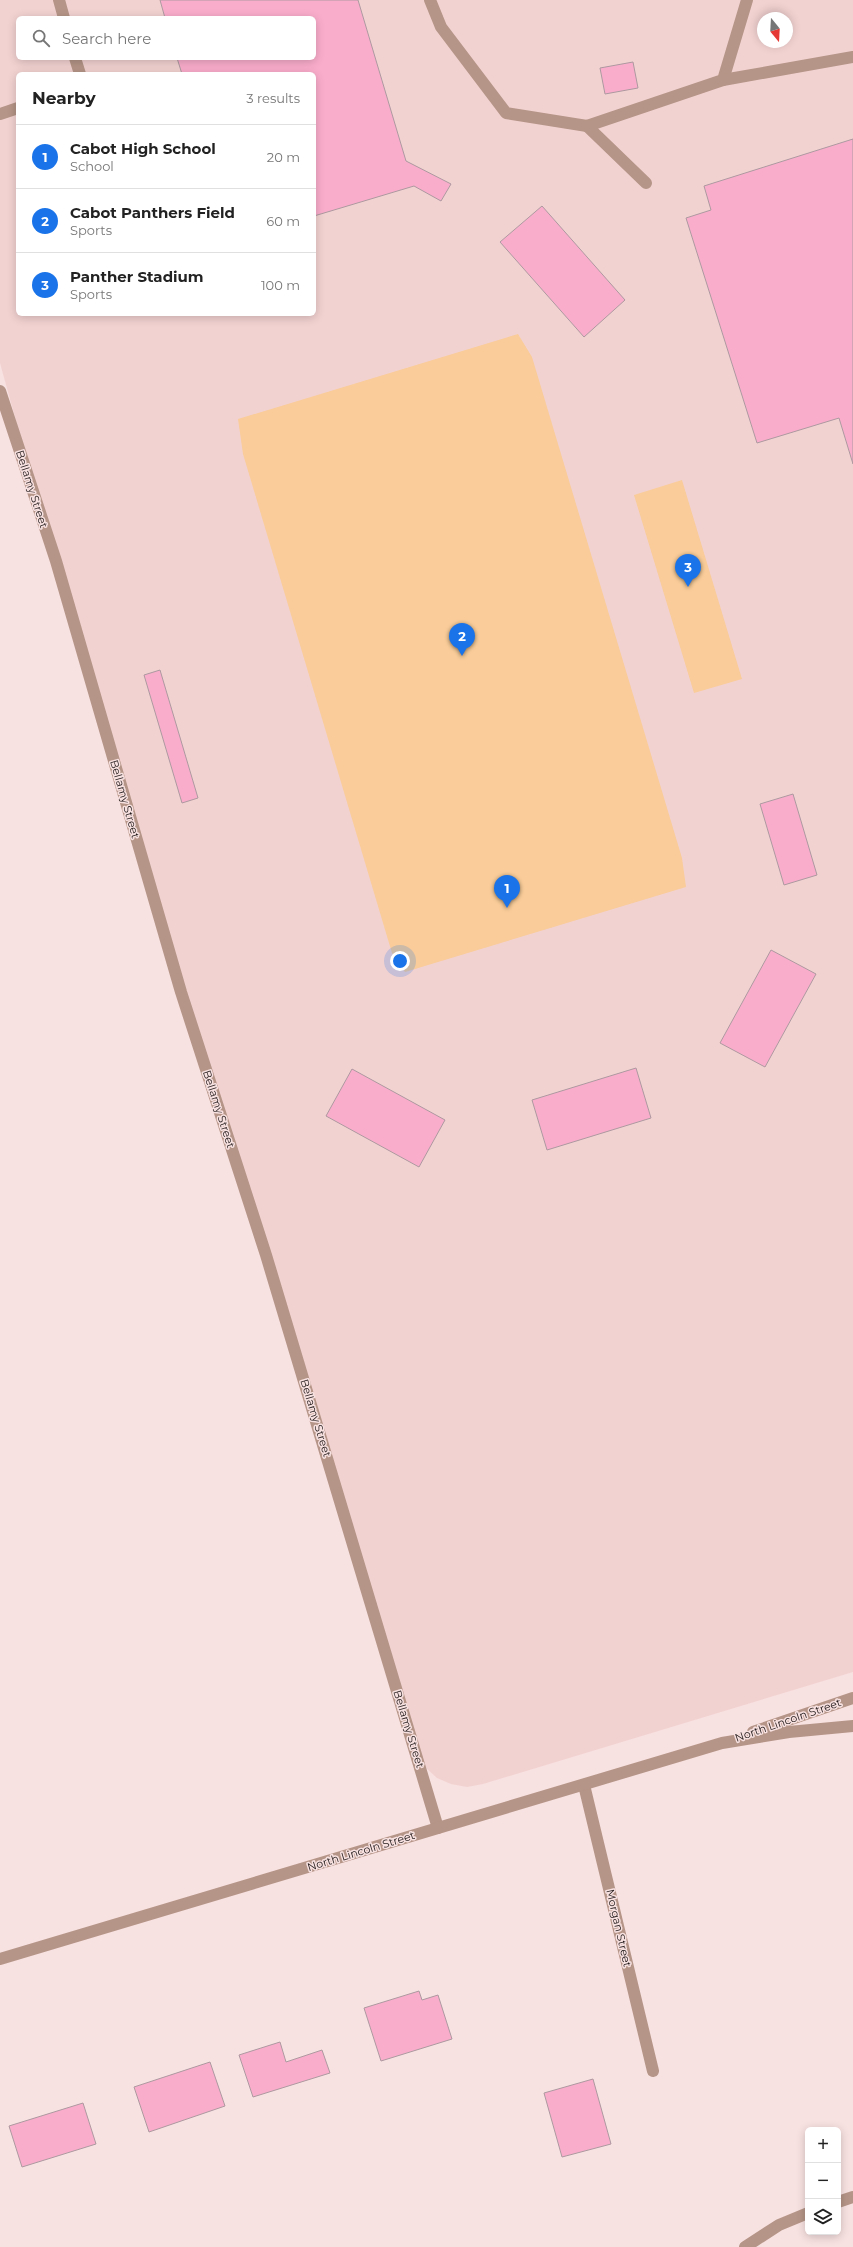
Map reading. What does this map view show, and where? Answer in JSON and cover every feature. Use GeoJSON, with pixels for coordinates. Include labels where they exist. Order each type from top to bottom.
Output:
{"type":"FeatureCollection","features":[{"type":"Feature","properties":{"kind":"street"},"geometry":{"type":"LineString","coordinates":[[58,0],[63,16]]}},
{"type":"Feature","properties":{"kind":"street"},"geometry":{"type":"LineString","coordinates":[[430,0],[441,27],[506,113],[587,126],[723,80],[853,56]]}},
{"type":"Feature","properties":{"kind":"street"},"geometry":{"type":"LineString","coordinates":[[723,80],[747,0]]}},
{"type":"Feature","properties":{"kind":"street"},"geometry":{"type":"LineString","coordinates":[[76,60],[79,72]]}},
{"type":"Feature","properties":{"kind":"street"},"geometry":{"type":"LineString","coordinates":[[0,114],[16,109]]}},
{"type":"Feature","properties":{"kind":"street"},"geometry":{"type":"LineString","coordinates":[[587,126],[646,183]]}},
{"type":"Feature","properties":{"kind":"street","name":"Bellamy Street"},"geometry":{"type":"LineString","coordinates":[[0,391],[56,561],[181,992],[266,1255],[438,1828]]}},
{"type":"Feature","properties":{"kind":"street","name":"North Lincoln Street"},"geometry":{"type":"LineString","coordinates":[[0,1959],[722,1743],[853,1698]]}},
{"type":"Feature","properties":{"kind":"street","name":"North Lincoln Street"},"geometry":{"type":"LineString","coordinates":[[722,1743],[789,1732],[853,1726]]}},
{"type":"Feature","properties":{"kind":"street","name":"Morgan Street"},"geometry":{"type":"LineString","coordinates":[[584,1785],[653,2071]]}},
{"type":"Feature","properties":{"kind":"street"},"geometry":{"type":"LineString","coordinates":[[841,2201],[853,2196]]}},
{"type":"Feature","properties":{"kind":"street"},"geometry":{"type":"LineString","coordinates":[[745,2247],[779,2225],[805,2214]]}},
{"type":"Feature","properties":{"kind":"shaded area"},"geometry":{"type":"Polygon","coordinates":[[[0,0],[853,0],[853,1672],[483,1784],[467,1787],[451,1784],[437,1778],[425,1767],[417,1753],[43,519],[0,363],[0,0]]]}},
{"type":"Feature","properties":{"kind":"shaded area"},"geometry":{"type":"Polygon","coordinates":[[[518,334],[532,357],[682,858],[686,887],[405,972],[392,953],[243,454],[238,419],[518,334]]]}},
{"type":"Feature","properties":{"kind":"shaded area"},"geometry":{"type":"Polygon","coordinates":[[[682,480],[742,679],[694,693],[634,495],[682,480]]]}},
{"type":"Feature","properties":{"kind":"building"},"geometry":{"type":"Polygon","coordinates":[[[160,0],[358,0],[406,161],[451,184],[441,201],[414,186],[316,215],[316,72],[181,72],[178,60],[316,60],[316,16],[164,16],[160,0]]]}},
{"type":"Feature","properties":{"kind":"building"},"geometry":{"type":"Polygon","coordinates":[[[633,62],[638,88],[605,94],[600,68],[633,62]]]}},
{"type":"Feature","properties":{"kind":"building"},"geometry":{"type":"Polygon","coordinates":[[[853,139],[853,464],[839,418],[757,443],[686,218],[711,210],[704,186],[853,139]]]}},
{"type":"Feature","properties":{"kind":"building"},"geometry":{"type":"Polygon","coordinates":[[[542,206],[625,300],[584,337],[500,242],[542,206]]]}},
{"type":"Feature","properties":{"kind":"building"},"geometry":{"type":"Polygon","coordinates":[[[160,670],[198,798],[182,803],[144,675],[160,670]]]}},
{"type":"Feature","properties":{"kind":"building"},"geometry":{"type":"Polygon","coordinates":[[[793,794],[817,875],[784,885],[760,804],[793,794]]]}},
{"type":"Feature","properties":{"kind":"building"},"geometry":{"type":"Polygon","coordinates":[[[771,950],[816,974],[765,1067],[720,1043],[771,950]]]}},
{"type":"Feature","properties":{"kind":"building"},"geometry":{"type":"Polygon","coordinates":[[[636,1068],[651,1118],[547,1150],[532,1100],[636,1068]]]}},
{"type":"Feature","properties":{"kind":"building"},"geometry":{"type":"Polygon","coordinates":[[[352,1069],[445,1120],[419,1167],[326,1116],[352,1069]]]}},
{"type":"Feature","properties":{"kind":"building"},"geometry":{"type":"Polygon","coordinates":[[[419,1991],[422,2000],[438,1995],[452,2039],[381,2061],[364,2008],[419,1991]]]}},
{"type":"Feature","properties":{"kind":"building"},"geometry":{"type":"Polygon","coordinates":[[[280,2042],[286,2062],[322,2050],[330,2073],[253,2097],[239,2055],[280,2042]]]}},
{"type":"Feature","properties":{"kind":"building"},"geometry":{"type":"Polygon","coordinates":[[[210,2062],[225,2106],[149,2132],[134,2087],[210,2062]]]}},
{"type":"Feature","properties":{"kind":"building"},"geometry":{"type":"Polygon","coordinates":[[[593,2079],[611,2144],[562,2157],[544,2093],[593,2079]]]}},
{"type":"Feature","properties":{"kind":"building"},"geometry":{"type":"Polygon","coordinates":[[[83,2103],[96,2144],[22,2167],[9,2126],[83,2103]]]}},
{"type":"Feature","properties":{"kind":"place","name":"Panther Stadium"},"geometry":{"type":"Point","coordinates":[688,587]}},
{"type":"Feature","properties":{"kind":"place","name":"Cabot Panthers Field"},"geometry":{"type":"Point","coordinates":[462,656]}},
{"type":"Feature","properties":{"kind":"place","name":"Cabot High School"},"geometry":{"type":"Point","coordinates":[507,908]}}]}
